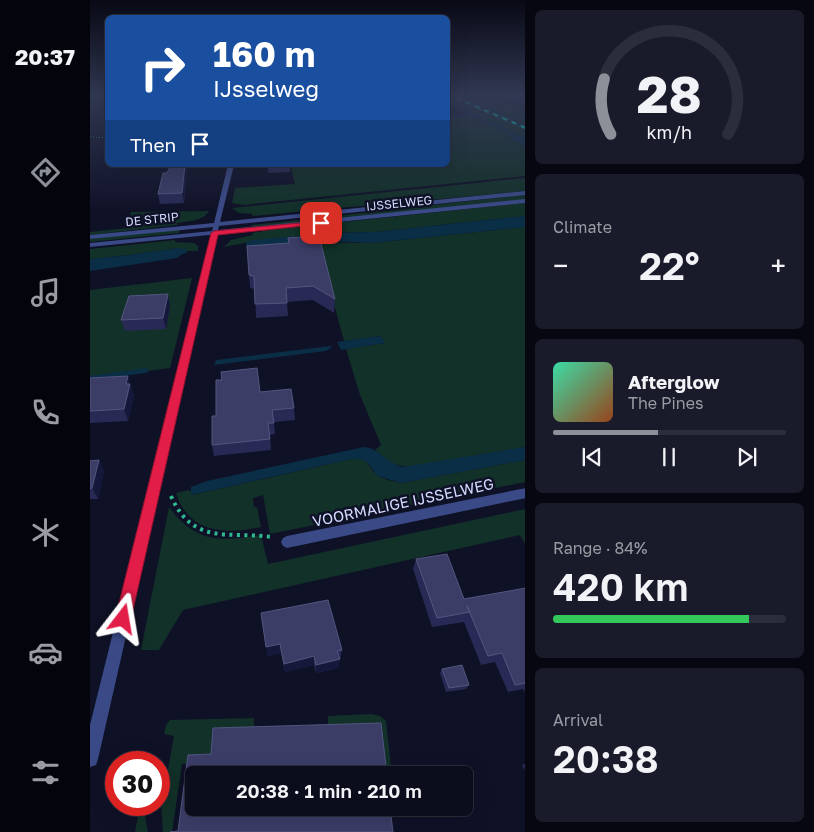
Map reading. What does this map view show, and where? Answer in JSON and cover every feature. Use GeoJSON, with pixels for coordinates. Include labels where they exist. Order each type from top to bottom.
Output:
{"type":"FeatureCollection","features":[{"type":"Feature","properties":{"kind":"street"},"geometry":{"type":"LineString","coordinates":[[90,759],[230,167]]}},
{"type":"Feature","properties":{"kind":"street","name":"IJSSELWEG"},"geometry":{"type":"LineString","coordinates":[[216,224],[525,193]]}},
{"type":"Feature","properties":{"kind":"street","name":"IJSSELWEG"},"geometry":{"type":"LineString","coordinates":[[214,233],[525,201]]}},
{"type":"Feature","properties":{"kind":"street","name":"DE STRIP"},"geometry":{"type":"LineString","coordinates":[[90,237],[216,224]]}},
{"type":"Feature","properties":{"kind":"street","name":"DE STRIP"},"geometry":{"type":"LineString","coordinates":[[90,245],[214,233]]}},
{"type":"Feature","properties":{"kind":"street","name":"VOORMALIGE IJSSELWEG"},"geometry":{"type":"LineString","coordinates":[[287,542],[525,493]]}},
{"type":"Feature","properties":{"kind":"path"},"geometry":{"type":"LineString","coordinates":[[90,137],[105,138]]}},
{"type":"Feature","properties":{"kind":"path"},"geometry":{"type":"LineString","coordinates":[[160,463],[174,504],[188,524],[205,532],[220,535],[250,534],[287,542]]}},
{"type":"Feature","properties":{"kind":"green space"},"geometry":{"type":"Polygon","coordinates":[[[450,135],[510,135],[513,140],[525,146],[525,176],[243,205],[232,203],[235,188],[295,184],[291,168],[450,167],[450,135]]]}},
{"type":"Feature","properties":{"kind":"green space"},"geometry":{"type":"Polygon","coordinates":[[[525,178],[525,191],[253,216],[252,214],[239,213],[232,208],[525,178]]]}},
{"type":"Feature","properties":{"kind":"green space"},"geometry":{"type":"Polygon","coordinates":[[[525,195],[525,200],[251,228],[252,225],[525,195]]]}},
{"type":"Feature","properties":{"kind":"green space"},"geometry":{"type":"Polygon","coordinates":[[[525,203],[525,216],[375,232],[330,233],[249,242],[224,247],[231,240],[253,235],[252,233],[276,229],[525,203]]]}},
{"type":"Feature","properties":{"kind":"green space"},"geometry":{"type":"Polygon","coordinates":[[[209,211],[200,219],[177,223],[177,225],[90,235],[90,232],[128,228],[131,212],[209,211]]]}},
{"type":"Feature","properties":{"kind":"green space"},"geometry":{"type":"Polygon","coordinates":[[[525,227],[525,447],[409,467],[392,464],[375,450],[381,445],[360,395],[346,349],[385,343],[380,336],[344,341],[317,242],[372,243],[525,227]]]}},
{"type":"Feature","properties":{"kind":"green space"},"geometry":{"type":"Polygon","coordinates":[[[180,229],[179,233],[90,242],[90,239],[180,229]]]}},
{"type":"Feature","properties":{"kind":"green space"},"geometry":{"type":"Polygon","coordinates":[[[175,240],[175,242],[194,243],[198,246],[198,251],[186,251],[178,248],[90,259],[90,249],[175,240]]]}},
{"type":"Feature","properties":{"kind":"green space"},"geometry":{"type":"Polygon","coordinates":[[[192,278],[170,368],[90,379],[90,290],[192,278]]]}},
{"type":"Feature","properties":{"kind":"green space"},"geometry":{"type":"Polygon","coordinates":[[[351,459],[361,459],[380,476],[401,483],[525,460],[525,482],[270,534],[263,495],[253,498],[261,527],[235,531],[210,528],[199,523],[189,516],[176,493],[190,490],[192,495],[351,459]]]}},
{"type":"Feature","properties":{"kind":"green space"},"geometry":{"type":"Polygon","coordinates":[[[169,507],[189,528],[199,534],[221,539],[261,535],[268,564],[525,509],[525,544],[520,535],[183,610],[159,650],[141,650],[169,507]]]}},
{"type":"Feature","properties":{"kind":"green space"},"geometry":{"type":"Polygon","coordinates":[[[372,714],[380,716],[386,721],[391,766],[368,766],[328,735],[328,716],[372,714]]]}},
{"type":"Feature","properties":{"kind":"green space"},"geometry":{"type":"Polygon","coordinates":[[[254,718],[254,738],[216,763],[182,764],[172,832],[163,832],[162,816],[170,816],[170,758],[174,736],[164,734],[166,725],[170,720],[254,718]]]}},
{"type":"Feature","properties":{"kind":"green space"},"geometry":{"type":"Polygon","coordinates":[[[138,816],[145,816],[148,832],[135,832],[138,816]]]}},
{"type":"Feature","properties":{"kind":"water"},"geometry":{"type":"Polygon","coordinates":[[[510,135],[518,135],[525,138],[525,146],[513,140],[510,135]]]}},
{"type":"Feature","properties":{"kind":"water"},"geometry":{"type":"Polygon","coordinates":[[[525,216],[525,227],[372,243],[331,241],[246,247],[246,242],[253,240],[330,233],[375,232],[525,216]]]}},
{"type":"Feature","properties":{"kind":"water"},"geometry":{"type":"Polygon","coordinates":[[[178,248],[186,249],[187,253],[177,258],[90,271],[90,259],[178,248]]]}},
{"type":"Feature","properties":{"kind":"water"},"geometry":{"type":"Polygon","coordinates":[[[380,336],[385,343],[341,350],[337,342],[380,336]]]}},
{"type":"Feature","properties":{"kind":"water"},"geometry":{"type":"Polygon","coordinates":[[[331,346],[326,351],[214,365],[216,360],[331,346]]]}},
{"type":"Feature","properties":{"kind":"water"},"geometry":{"type":"Polygon","coordinates":[[[146,368],[149,371],[146,373],[90,380],[90,376],[146,368]]]}},
{"type":"Feature","properties":{"kind":"water"},"geometry":{"type":"Polygon","coordinates":[[[364,447],[403,467],[525,447],[525,460],[401,483],[378,476],[365,461],[351,459],[191,495],[191,487],[207,481],[364,447]]]}},
{"type":"Feature","properties":{"kind":"building"},"geometry":{"type":"Polygon","coordinates":[[[170,167],[185,167],[182,193],[158,194],[163,173],[167,173],[170,167]]]}},
{"type":"Feature","properties":{"kind":"building"},"geometry":{"type":"Polygon","coordinates":[[[319,236],[335,299],[313,286],[286,288],[287,303],[255,304],[254,276],[249,275],[247,246],[289,243],[288,238],[319,236]]]}},
{"type":"Feature","properties":{"kind":"building"},"geometry":{"type":"Polygon","coordinates":[[[168,294],[163,318],[121,320],[129,296],[168,294]]]}},
{"type":"Feature","properties":{"kind":"building"},"geometry":{"type":"Polygon","coordinates":[[[257,368],[260,392],[291,389],[294,408],[272,410],[274,423],[268,423],[270,439],[212,445],[212,416],[216,416],[216,380],[222,380],[221,372],[257,368]]]}},
{"type":"Feature","properties":{"kind":"building"},"geometry":{"type":"Polygon","coordinates":[[[128,376],[126,384],[130,384],[124,409],[90,411],[90,378],[128,376]]]}},
{"type":"Feature","properties":{"kind":"building"},"geometry":{"type":"Polygon","coordinates":[[[99,460],[92,488],[90,489],[90,461],[99,460]]]}},
{"type":"Feature","properties":{"kind":"building"},"geometry":{"type":"Polygon","coordinates":[[[447,554],[464,599],[525,588],[525,683],[515,685],[502,653],[488,656],[470,612],[437,618],[416,559],[447,554]]]}},
{"type":"Feature","properties":{"kind":"building"},"geometry":{"type":"Polygon","coordinates":[[[328,600],[342,650],[337,651],[340,659],[316,665],[314,656],[284,664],[280,644],[266,647],[261,613],[328,600]]]}},
{"type":"Feature","properties":{"kind":"building"},"geometry":{"type":"Polygon","coordinates":[[[462,665],[469,685],[449,688],[442,669],[462,665]]]}},
{"type":"Feature","properties":{"kind":"building"},"geometry":{"type":"Polygon","coordinates":[[[381,723],[386,766],[187,766],[188,755],[211,754],[213,728],[381,723]]]}},
{"type":"Feature","properties":{"kind":"building"},"geometry":{"type":"Polygon","coordinates":[[[185,778],[185,816],[391,816],[393,832],[170,832],[178,831],[185,778]]]}},
{"type":"Feature","properties":{"kind":"route"},"geometry":{"type":"LineString","coordinates":[[123,619],[214,233],[321,223]]}}]}
